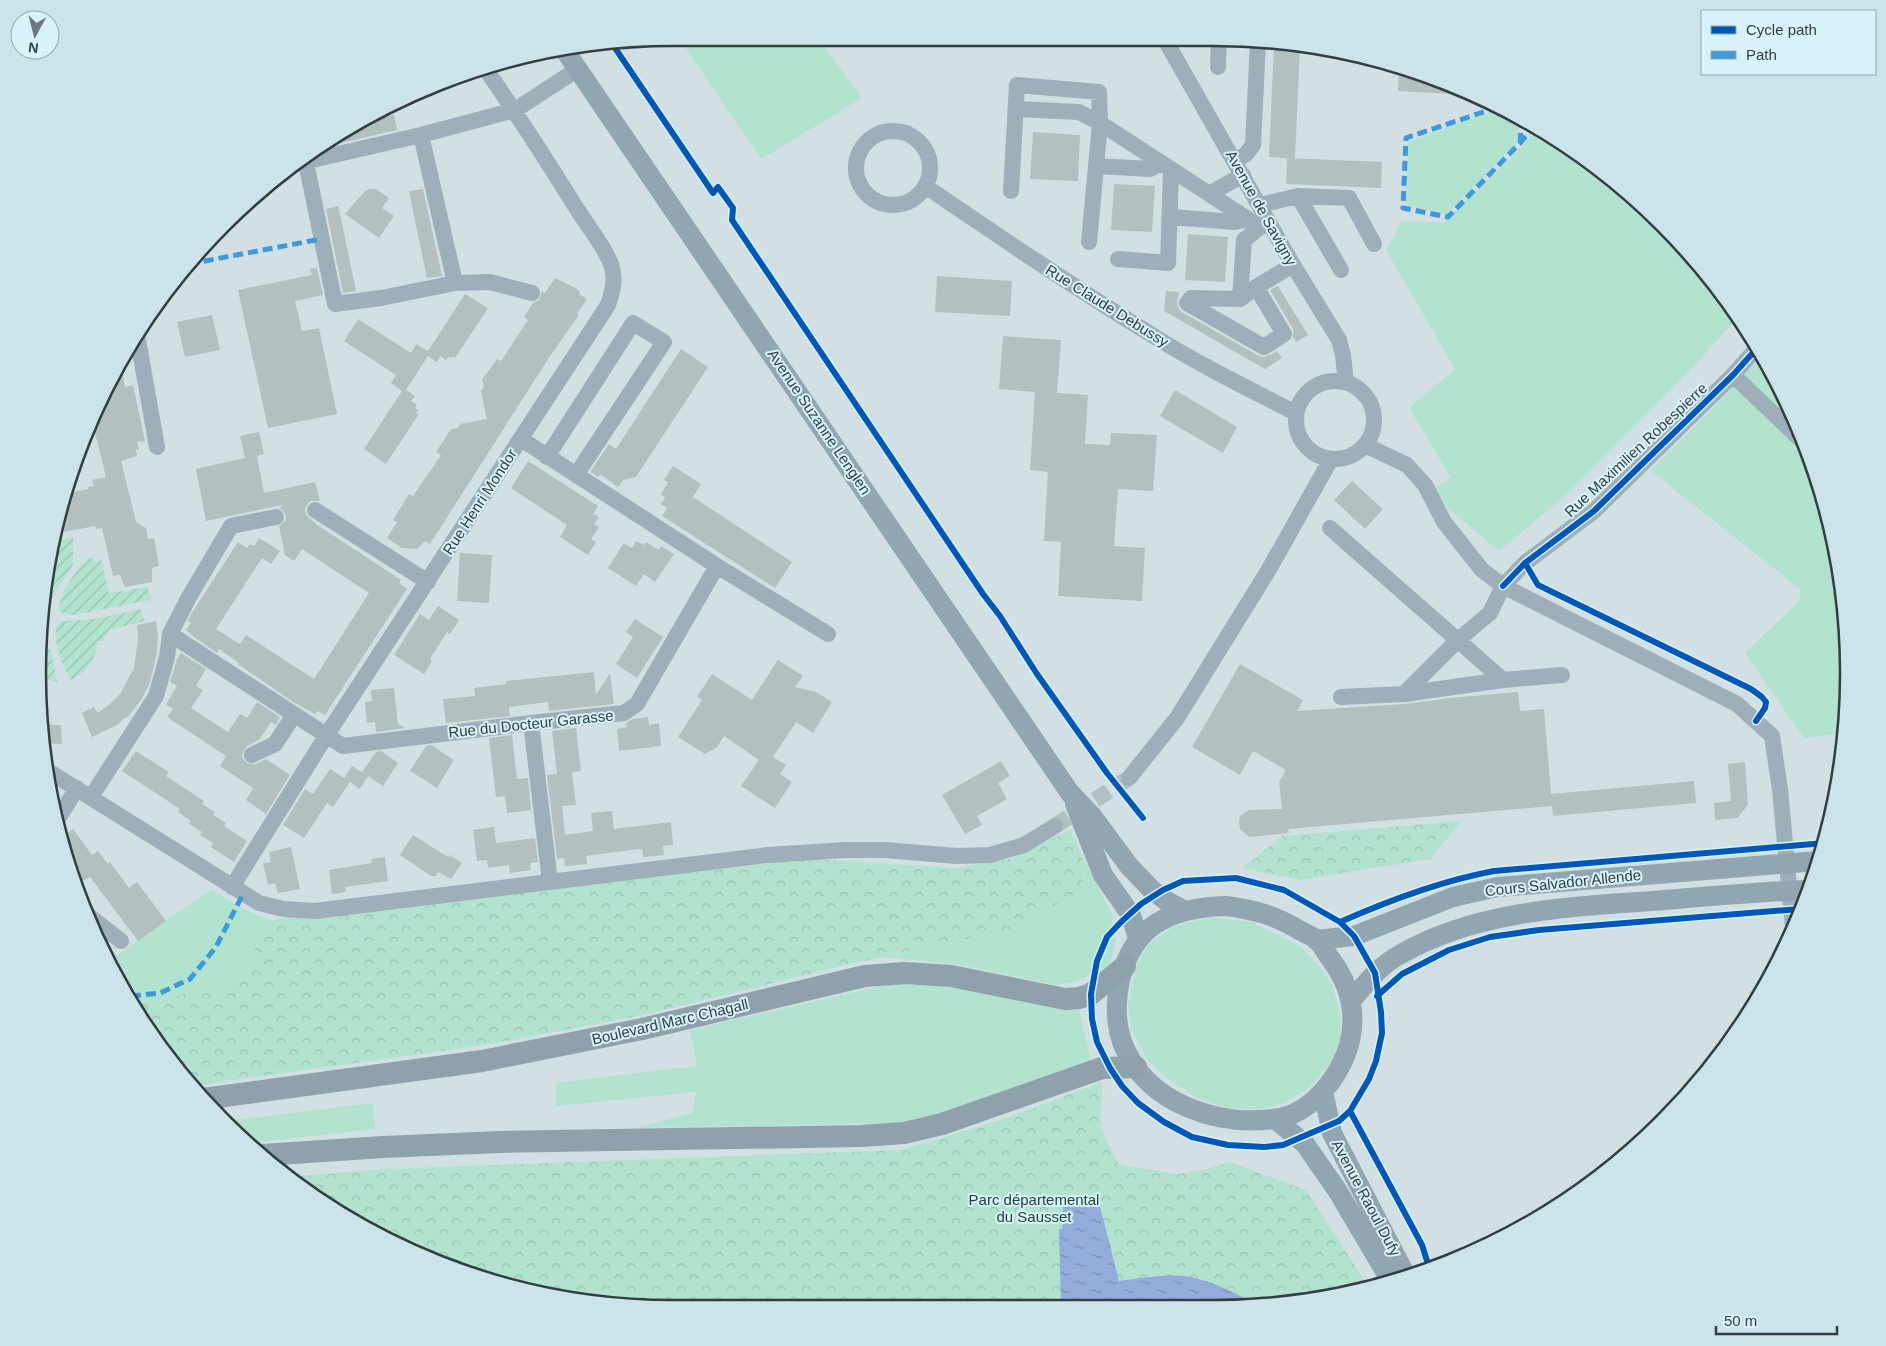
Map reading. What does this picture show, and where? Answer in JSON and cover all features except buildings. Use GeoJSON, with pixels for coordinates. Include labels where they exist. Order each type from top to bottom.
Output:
{"type":"FeatureCollection","features":[{"type":"Feature","properties":{"kind":"highway","name":"Boulevard Marc Chagall"},"geometry":{"type":"LineString","coordinates":[[213,1098],[482,1061],[660,1026],[865,976],[905,973],[951,976],[1065,999],[1079,998],[1091,994],[1125,966]]}},
{"type":"Feature","properties":{"kind":"highway"},"geometry":{"type":"LineString","coordinates":[[272,1154],[500,1142],[861,1136],[904,1133],[967,1116],[1102,1068],[1136,1067]]}},
{"type":"Feature","properties":{"kind":"main road","name":"Avenue Suzanne Lenglen"},"geometry":{"type":"LineString","coordinates":[[568,55],[1070,793],[1092,816],[1129,866],[1151,889],[1165,900],[1185,911]]}},
{"type":"Feature","properties":{"kind":"main road","name":"Avenue Suzanne Lenglen"},"geometry":{"type":"LineString","coordinates":[[1070,793],[1104,875],[1128,908],[1138,940]]}},
{"type":"Feature","properties":{"kind":"main road","name":"Cours Salvador Allende"},"geometry":{"type":"LineString","coordinates":[[1316,940],[1354,936],[1377,925],[1453,897],[1498,887],[1810,862]]}},
{"type":"Feature","properties":{"kind":"main road","name":"Cours Salvador Allende"},"geometry":{"type":"LineString","coordinates":[[1351,1001],[1375,973],[1400,954],[1444,934],[1490,919],[1589,906],[1799,890]]}},
{"type":"Feature","properties":{"kind":"main road"},"geometry":{"type":"LineString","coordinates":[[1226,906],[1254,909],[1286,922],[1316,940],[1335,964],[1346,984],[1351,1001],[1352,1032],[1346,1053],[1336,1074],[1323,1091],[1305,1107],[1293,1114],[1275,1119],[1247,1121],[1218,1117],[1186,1107],[1156,1089],[1136,1067],[1125,1049],[1116,1008],[1118,987],[1125,966],[1138,940],[1157,923],[1185,911],[1201,907],[1226,906]]}},
{"type":"Feature","properties":{"kind":"main road","name":"Avenue Raoul Dufy"},"geometry":{"type":"LineString","coordinates":[[1323,1091],[1330,1126],[1335,1139],[1404,1269]]}},
{"type":"Feature","properties":{"kind":"main road","name":"Avenue Raoul Dufy"},"geometry":{"type":"LineString","coordinates":[[1275,1119],[1305,1144],[1337,1190],[1387,1274]]}},
{"type":"Feature","properties":{"kind":"street","name":"Avenue de Savigny"},"geometry":{"type":"LineString","coordinates":[[1169,46],[1260,205],[1260,223],[1293,265],[1339,340],[1346,382]]}},
{"type":"Feature","properties":{"kind":"street"},"geometry":{"type":"LineString","coordinates":[[1218,67],[1219,46]]}},
{"type":"Feature","properties":{"kind":"street"},"geometry":{"type":"LineString","coordinates":[[1209,194],[1239,168],[1253,145],[1258,48]]}},
{"type":"Feature","properties":{"kind":"street"},"geometry":{"type":"LineString","coordinates":[[315,159],[421,136],[515,110],[578,69]]}},
{"type":"Feature","properties":{"kind":"street","name":"Rue Henri Mondor"},"geometry":{"type":"LineString","coordinates":[[232,887],[326,736],[608,304],[615,284],[612,266],[604,249],[582,218],[515,110],[489,75]]}},
{"type":"Feature","properties":{"kind":"street"},"geometry":{"type":"LineString","coordinates":[[1011,191],[1017,86],[1099,92],[1100,123],[1089,242]]}},
{"type":"Feature","properties":{"kind":"street"},"geometry":{"type":"LineString","coordinates":[[1016,109],[1079,112],[1100,123],[1209,194],[1260,223]]}},
{"type":"Feature","properties":{"kind":"street"},"geometry":{"type":"LineString","coordinates":[[893,131],[906,133],[926,149],[930,161],[930,174],[926,186],[908,202],[886,204],[875,200],[859,183],[856,172],[857,160],[861,149],[870,139],[881,133],[893,131]]}},
{"type":"Feature","properties":{"kind":"street"},"geometry":{"type":"LineString","coordinates":[[421,136],[455,283]]}},
{"type":"Feature","properties":{"kind":"street"},"geometry":{"type":"LineString","coordinates":[[1096,166],[1150,169],[1166,167]]}},
{"type":"Feature","properties":{"kind":"street"},"geometry":{"type":"LineString","coordinates":[[303,167],[335,304],[382,298],[455,283],[490,282],[532,293]]}},
{"type":"Feature","properties":{"kind":"street"},"geometry":{"type":"LineString","coordinates":[[1118,259],[1168,263],[1171,217],[1166,167]]}},
{"type":"Feature","properties":{"kind":"street","name":"Rue Claude Debussy"},"geometry":{"type":"LineString","coordinates":[[926,186],[1044,266],[1151,335],[1209,369],[1296,413]]}},
{"type":"Feature","properties":{"kind":"street"},"geometry":{"type":"LineString","coordinates":[[1260,205],[1298,196],[1348,198],[1374,244]]}},
{"type":"Feature","properties":{"kind":"street"},"geometry":{"type":"LineString","coordinates":[[1298,196],[1341,270]]}},
{"type":"Feature","properties":{"kind":"street"},"geometry":{"type":"LineString","coordinates":[[1171,217],[1260,223]]}},
{"type":"Feature","properties":{"kind":"street"},"geometry":{"type":"LineString","coordinates":[[1240,299],[1244,240],[1260,223]]}},
{"type":"Feature","properties":{"kind":"street"},"geometry":{"type":"LineString","coordinates":[[1256,287],[1284,334],[1264,347],[1187,303],[1191,298],[1240,299],[1256,287],[1293,265]]}},
{"type":"Feature","properties":{"kind":"street"},"geometry":{"type":"LineString","coordinates":[[547,457],[633,323],[664,342],[576,475]]}},
{"type":"Feature","properties":{"kind":"street"},"geometry":{"type":"LineString","coordinates":[[139,346],[157,447]]}},
{"type":"Feature","properties":{"kind":"street","name":"Rue Maximilien Robespierre"},"geometry":{"type":"LineString","coordinates":[[1404,694],[1458,640],[1490,614],[1503,586],[1525,563],[1594,511],[1752,354]]}},
{"type":"Feature","properties":{"kind":"street"},"geometry":{"type":"LineString","coordinates":[[1733,374],[1791,430]]}},
{"type":"Feature","properties":{"kind":"street"},"geometry":{"type":"LineString","coordinates":[[1326,382],[1346,382],[1357,388],[1366,397],[1372,408],[1374,421],[1371,434],[1365,445],[1355,453],[1344,458],[1331,459],[1318,456],[1307,448],[1300,438],[1296,426],[1296,413],[1301,400],[1309,390],[1326,382]]}},
{"type":"Feature","properties":{"kind":"street"},"geometry":{"type":"LineString","coordinates":[[521,439],[718,566],[828,634]]}},
{"type":"Feature","properties":{"kind":"street"},"geometry":{"type":"LineString","coordinates":[[1365,445],[1407,465],[1425,485],[1444,522],[1482,570],[1503,586],[1737,704],[1772,736],[1780,790],[1786,863],[1799,890]]}},
{"type":"Feature","properties":{"kind":"street"},"geometry":{"type":"LineString","coordinates":[[1129,778],[1177,718],[1268,571],[1331,459]]}},
{"type":"Feature","properties":{"kind":"street"},"geometry":{"type":"LineString","coordinates":[[315,510],[428,582]]}},
{"type":"Feature","properties":{"kind":"street"},"geometry":{"type":"LineString","coordinates":[[91,797],[156,696],[167,657],[170,634],[189,597],[231,526],[276,518]]}},
{"type":"Feature","properties":{"kind":"street"},"geometry":{"type":"LineString","coordinates":[[1330,528],[1503,680]]}},
{"type":"Feature","properties":{"kind":"street","name":"Rue du Docteur Garasse"},"geometry":{"type":"LineString","coordinates":[[170,634],[342,746],[624,713],[637,704],[718,566]]}},
{"type":"Feature","properties":{"kind":"street"},"geometry":{"type":"LineString","coordinates":[[1341,697],[1404,694],[1503,680],[1562,675]]}},
{"type":"Feature","properties":{"kind":"street"},"geometry":{"type":"LineString","coordinates":[[252,755],[275,744],[294,715]]}},
{"type":"Feature","properties":{"kind":"street"},"geometry":{"type":"LineString","coordinates":[[531,723],[550,882]]}},
{"type":"Feature","properties":{"kind":"street"},"geometry":{"type":"LineString","coordinates":[[55,774],[259,903],[283,909],[315,911],[811,851],[875,850],[957,856],[990,855],[1024,845],[1055,826]]}},
{"type":"Feature","properties":{"kind":"street"},"geometry":{"type":"LineString","coordinates":[[62,812],[77,788]]}},
{"type":"Feature","properties":{"kind":"street"},"geometry":{"type":"LineString","coordinates":[[99,924],[121,941]]}},
{"type":"Feature","properties":{"kind":"green space"},"geometry":{"type":"Polygon","coordinates":[[[684,46],[824,46],[862,98],[761,159],[684,46]]]}},
{"type":"Feature","properties":{"kind":"green space"},"geometry":{"type":"Polygon","coordinates":[[[1491,112],[1518,126],[1517,143],[1446,214],[1406,205],[1408,142],[1491,112]]]}},
{"type":"Feature","properties":{"kind":"green space"},"geometry":{"type":"Polygon","coordinates":[[[1533,134],[1595,176],[1656,230],[1710,291],[1733,323],[1692,368],[1564,497],[1499,551],[1428,492],[1451,478],[1409,408],[1455,369],[1386,250],[1402,221],[1443,223],[1514,155],[1533,134]]]}},
{"type":"Feature","properties":{"kind":"green space"},"geometry":{"type":"Polygon","coordinates":[[[1757,362],[1792,433],[1818,511],[1828,551],[1838,632],[1840,673],[1836,734],[1804,738],[1745,653],[1800,600],[1800,589],[1651,471],[1757,362]]]}},
{"type":"Feature","properties":{"kind":"green space"},"geometry":{"type":"Polygon","coordinates":[[[73,537],[73,565],[51,599],[58,551],[61,539],[73,537]]]}},
{"type":"Feature","properties":{"kind":"green space"},"geometry":{"type":"Polygon","coordinates":[[[89,558],[94,559],[94,562],[101,560],[109,593],[148,587],[150,600],[80,614],[71,615],[60,612],[59,606],[68,583],[89,558]]]}},
{"type":"Feature","properties":{"kind":"green space"},"geometry":{"type":"Polygon","coordinates":[[[141,609],[144,621],[109,630],[103,641],[97,641],[95,654],[90,665],[71,680],[57,645],[56,630],[58,625],[65,621],[103,617],[141,609]]]}},
{"type":"Feature","properties":{"kind":"green space"},"geometry":{"type":"Polygon","coordinates":[[[47,646],[52,654],[57,682],[46,680],[47,646]]]}},
{"type":"Feature","properties":{"kind":"green space"},"geometry":{"type":"Polygon","coordinates":[[[1462,821],[1430,859],[1301,880],[1242,868],[1283,836],[1462,821]]]}},
{"type":"Feature","properties":{"kind":"green space"},"geometry":{"type":"Polygon","coordinates":[[[1070,830],[1083,860],[1084,873],[1081,891],[1010,930],[846,965],[648,1014],[492,1044],[201,1085],[176,1055],[139,1000],[237,987],[268,920],[809,859],[955,868],[1011,859],[1070,830]]]}},
{"type":"Feature","properties":{"kind":"green space"},"geometry":{"type":"Polygon","coordinates":[[[1084,859],[1112,915],[1116,941],[1111,959],[1106,967],[1076,982],[1056,985],[960,965],[886,957],[1010,930],[1081,891],[1085,875],[1084,859]]]}},
{"type":"Feature","properties":{"kind":"green space"},"geometry":{"type":"Polygon","coordinates":[[[212,889],[238,906],[268,920],[237,987],[139,1000],[115,957],[212,889]]]}},
{"type":"Feature","properties":{"kind":"green space"},"geometry":{"type":"Polygon","coordinates":[[[1209,917],[1251,922],[1300,946],[1320,967],[1332,985],[1339,1008],[1341,1033],[1334,1058],[1309,1088],[1282,1104],[1255,1110],[1225,1107],[1197,1098],[1164,1076],[1148,1061],[1131,1028],[1128,1004],[1137,963],[1150,942],[1173,927],[1209,917]]]}},
{"type":"Feature","properties":{"kind":"green space"},"geometry":{"type":"Polygon","coordinates":[[[898,982],[956,987],[1042,1005],[1079,1009],[1091,1061],[955,1110],[894,1123],[635,1128],[692,1113],[696,1092],[556,1106],[556,1083],[697,1066],[690,1030],[898,982]]]}},
{"type":"Feature","properties":{"kind":"green space","name":"Parc départemental du Sausset"},"geometry":{"type":"Polygon","coordinates":[[[1102,1082],[1101,1129],[1119,1165],[1179,1174],[1207,1169],[1230,1162],[1306,1190],[1365,1281],[1335,1288],[1295,1294],[1213,1300],[673,1300],[591,1294],[551,1288],[511,1278],[433,1252],[360,1216],[299,1176],[385,1169],[901,1150],[1001,1120],[1102,1082]]]}},
{"type":"Feature","properties":{"kind":"green space"},"geometry":{"type":"Polygon","coordinates":[[[373,1103],[375,1129],[258,1142],[234,1120],[373,1103]]]}},
{"type":"Feature","properties":{"kind":"water"},"geometry":{"type":"Polygon","coordinates":[[[1099,1202],[1119,1281],[1164,1276],[1191,1277],[1216,1285],[1245,1298],[1061,1300],[1059,1229],[1062,1229],[1063,1205],[1099,1202]]]}},
{"type":"Feature","properties":{"kind":"tunnel"},"geometry":{"type":"LineString","coordinates":[[1055,826],[1129,778]]}},
{"type":"Feature","properties":{"kind":"marked path"},"geometry":{"type":"LineString","coordinates":[[1488,110],[1406,138],[1403,208],[1448,217],[1530,132]]}},
{"type":"Feature","properties":{"kind":"marked path"},"geometry":{"type":"LineString","coordinates":[[1520,143],[1521,127]]}},
{"type":"Feature","properties":{"kind":"marked path"},"geometry":{"type":"LineString","coordinates":[[200,262],[321,239]]}},
{"type":"Feature","properties":{"kind":"marked path"},"geometry":{"type":"LineString","coordinates":[[136,995],[160,993],[190,979],[216,947],[243,894]]}},
{"type":"Feature","properties":{"kind":"cycle path"},"geometry":{"type":"LineString","coordinates":[[616,50],[713,193],[718,187],[733,208],[732,220],[983,594],[1107,773],[1143,818]]}},
{"type":"Feature","properties":{"kind":"cycle path"},"geometry":{"type":"LineString","coordinates":[[1503,586],[1525,563],[1594,511],[1733,375],[1752,354]]}},
{"type":"Feature","properties":{"kind":"cycle path"},"geometry":{"type":"LineString","coordinates":[[1525,563],[1538,585],[1751,689],[1766,702],[1765,708],[1756,721]]}},
{"type":"Feature","properties":{"kind":"cycle path"},"geometry":{"type":"LineString","coordinates":[[1340,922],[1416,892],[1454,880],[1494,871],[1815,844]]}},
{"type":"Feature","properties":{"kind":"cycle path"},"geometry":{"type":"LineString","coordinates":[[1236,878],[1284,890],[1340,922],[1354,936],[1375,973],[1382,1033],[1376,1061],[1369,1079],[1350,1111],[1339,1121],[1283,1145],[1264,1147],[1228,1145],[1192,1137],[1164,1122],[1138,1103],[1122,1086],[1110,1068],[1097,1042],[1092,1019],[1091,994],[1097,961],[1107,937],[1121,922],[1141,904],[1163,890],[1183,881],[1236,878]]}},
{"type":"Feature","properties":{"kind":"cycle path"},"geometry":{"type":"LineString","coordinates":[[1377,996],[1402,974],[1449,950],[1490,937],[1539,930],[1793,910]]}},
{"type":"Feature","properties":{"kind":"cycle path"},"geometry":{"type":"LineString","coordinates":[[1350,1111],[1422,1245],[1427,1261]]}}]}
